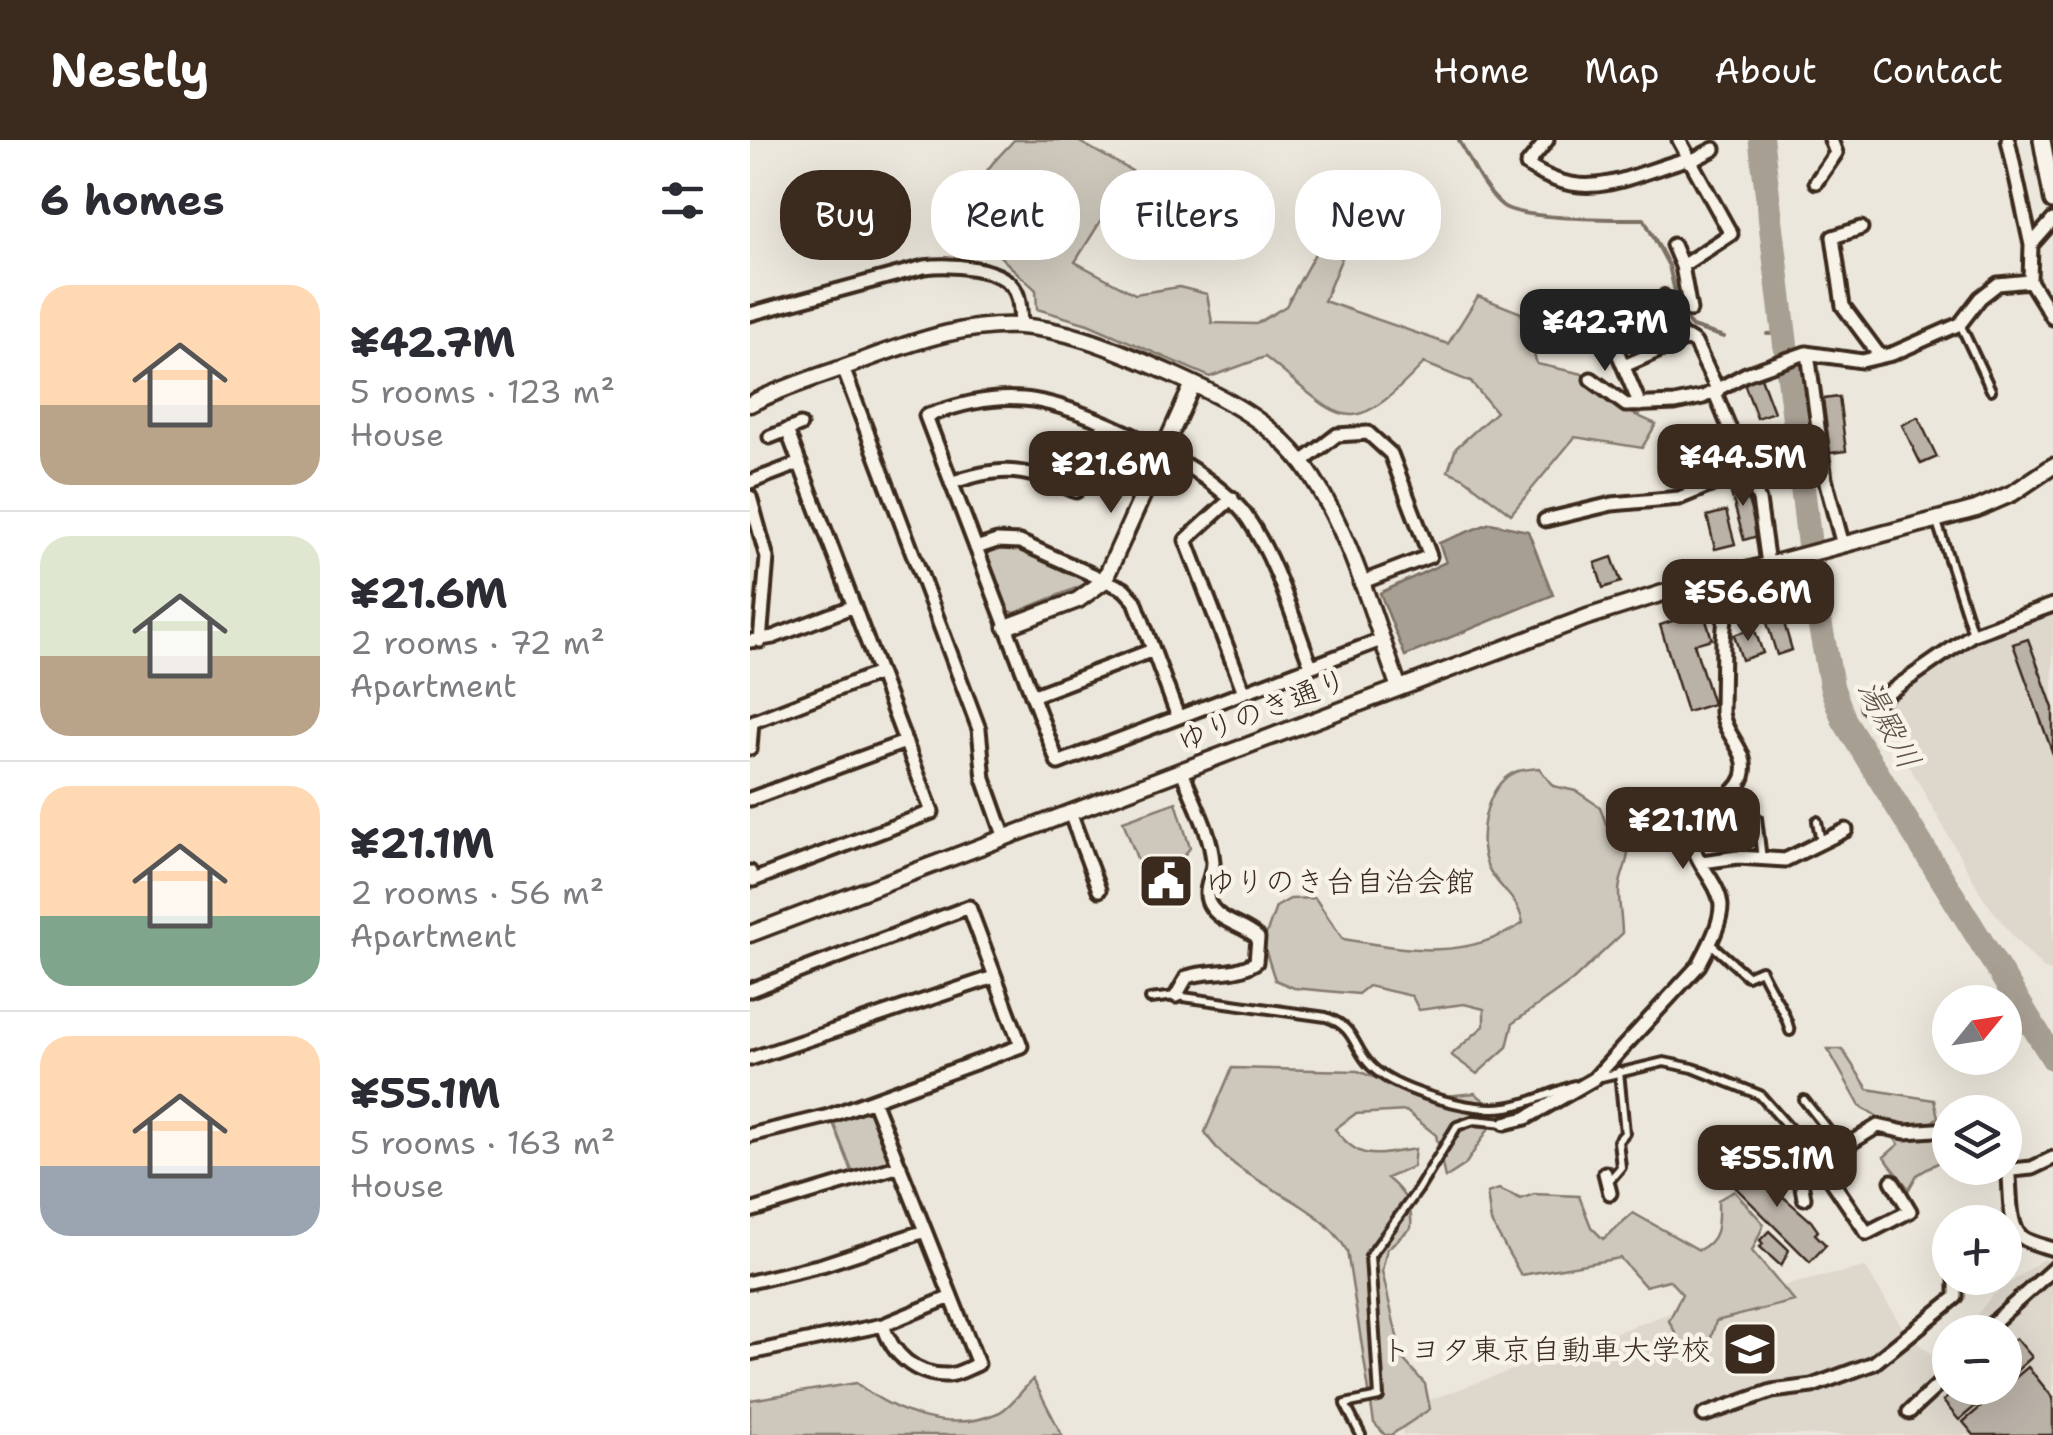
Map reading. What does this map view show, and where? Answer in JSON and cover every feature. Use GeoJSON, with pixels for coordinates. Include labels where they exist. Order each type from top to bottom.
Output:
{"type":"FeatureCollection","features":[{"type":"Feature","properties":{"kind":"main road"},"geometry":{"type":"LineString","coordinates":[[2042,140],[2053,199]]}},
{"type":"Feature","properties":{"kind":"street"},"geometry":{"type":"LineString","coordinates":[[1547,140],[1527,165],[1556,184],[1577,188],[1688,160],[1714,149]]}},
{"type":"Feature","properties":{"kind":"street"},"geometry":{"type":"LineString","coordinates":[[1678,140],[1731,234],[1682,266]]}},
{"type":"Feature","properties":{"kind":"street"},"geometry":{"type":"LineString","coordinates":[[1816,182],[1836,153],[1831,140]]}},
{"type":"Feature","properties":{"kind":"street"},"geometry":{"type":"LineString","coordinates":[[2008,140],[2031,246],[2030,280],[2053,318]]}},
{"type":"Feature","properties":{"kind":"street"},"geometry":{"type":"LineString","coordinates":[[2031,246],[2053,220]]}},
{"type":"Feature","properties":{"kind":"street"},"geometry":{"type":"LineString","coordinates":[[1862,228],[1833,237],[1843,306],[1880,356]]}},
{"type":"Feature","properties":{"kind":"street"},"geometry":{"type":"LineString","coordinates":[[1673,245],[1682,266],[1690,310]]}},
{"type":"Feature","properties":{"kind":"street"},"geometry":{"type":"LineString","coordinates":[[750,314],[944,266],[1005,280],[1016,292],[1020,325]]}},
{"type":"Feature","properties":{"kind":"street"},"geometry":{"type":"LineString","coordinates":[[1591,379],[1616,400],[1640,405],[1675,403],[1717,392],[1775,362],[1807,353],[1862,361],[1960,324],[1980,298],[1998,284],[2030,280]]}},
{"type":"Feature","properties":{"kind":"street"},"geometry":{"type":"LineString","coordinates":[[750,404],[945,331],[1020,325],[1055,328],[1096,340],[1253,416],[1302,462],[1333,514],[1399,688]]}},
{"type":"Feature","properties":{"kind":"street"},"geometry":{"type":"LineString","coordinates":[[1606,326],[1640,405]]}},
{"type":"Feature","properties":{"kind":"street"},"geometry":{"type":"LineString","coordinates":[[1624,366],[1687,338],[1695,344],[1759,500],[1768,564]]}},
{"type":"Feature","properties":{"kind":"street"},"geometry":{"type":"LineString","coordinates":[[1807,353],[1824,478],[1844,545]]}},
{"type":"Feature","properties":{"kind":"street"},"geometry":{"type":"LineString","coordinates":[[844,368],[979,729],[984,779],[1005,838]]}},
{"type":"Feature","properties":{"kind":"street"},"geometry":{"type":"LineString","coordinates":[[1006,627],[1078,600],[1104,580],[1193,384]]}},
{"type":"Feature","properties":{"kind":"street"},"geometry":{"type":"LineString","coordinates":[[1311,666],[1272,563],[1232,498],[1210,478],[1067,408],[1028,399],[976,401],[926,416],[1058,763],[1381,640]]}},
{"type":"Feature","properties":{"kind":"street"},"geometry":{"type":"LineString","coordinates":[[770,437],[800,425]]}},
{"type":"Feature","properties":{"kind":"street"},"geometry":{"type":"LineString","coordinates":[[951,482],[1009,469],[1041,475],[1076,491],[1104,425]]}},
{"type":"Feature","properties":{"kind":"street"},"geometry":{"type":"LineString","coordinates":[[750,872],[752,880],[932,812],[787,430]]}},
{"type":"Feature","properties":{"kind":"street"},"geometry":{"type":"LineString","coordinates":[[1545,520],[1612,504],[1678,498],[1712,484],[1730,432]]}},
{"type":"Feature","properties":{"kind":"street"},"geometry":{"type":"LineString","coordinates":[[1302,462],[1338,435],[1368,433],[1391,454],[1430,556],[1360,583]]}},
{"type":"Feature","properties":{"kind":"street"},"geometry":{"type":"LineString","coordinates":[[750,482],[800,462]]}},
{"type":"Feature","properties":{"kind":"street"},"geometry":{"type":"LineString","coordinates":[[1936,521],[2002,499],[2053,466]]}},
{"type":"Feature","properties":{"kind":"street"},"geometry":{"type":"LineString","coordinates":[[750,497],[766,558],[755,641],[854,606]]}},
{"type":"Feature","properties":{"kind":"street"},"geometry":{"type":"LineString","coordinates":[[1232,498],[1186,540],[1244,692]]}},
{"type":"Feature","properties":{"kind":"street","name":"ゆりのき通り"},"geometry":{"type":"LineString","coordinates":[[750,934],[1587,617],[1729,574],[1936,521]]}},
{"type":"Feature","properties":{"kind":"street"},"geometry":{"type":"LineString","coordinates":[[976,548],[997,541],[1020,542],[1124,589],[1135,601],[1178,717]]}},
{"type":"Feature","properties":{"kind":"street"},"geometry":{"type":"LineString","coordinates":[[1505,1123],[1526,1118],[1594,1078],[1699,965],[1710,943],[1721,908],[1692,845],[1697,822],[1738,789],[1745,771],[1744,757],[1723,723],[1722,712],[1729,574]]}},
{"type":"Feature","properties":{"kind":"street"},"geometry":{"type":"LineString","coordinates":[[1868,707],[1973,634],[2053,605]]}},
{"type":"Feature","properties":{"kind":"street"},"geometry":{"type":"LineString","coordinates":[[1032,696],[1153,650]]}},
{"type":"Feature","properties":{"kind":"street"},"geometry":{"type":"LineString","coordinates":[[750,748],[752,722],[879,674]]}},
{"type":"Feature","properties":{"kind":"street"},"geometry":{"type":"LineString","coordinates":[[750,799],[906,742]]}},
{"type":"Feature","properties":{"kind":"street"},"geometry":{"type":"LineString","coordinates":[[1176,996],[1187,976],[1209,970],[1239,973],[1256,962],[1258,938],[1244,925],[1222,918],[1209,905],[1206,885],[1214,868],[1210,847],[1182,771]]}},
{"type":"Feature","properties":{"kind":"street"},"geometry":{"type":"LineString","coordinates":[[1070,813],[1099,890]]}},
{"type":"Feature","properties":{"kind":"street"},"geometry":{"type":"LineString","coordinates":[[1702,862],[1738,857],[1784,860],[1846,830]]}},
{"type":"Feature","properties":{"kind":"street"},"geometry":{"type":"LineString","coordinates":[[1080,881],[1094,875]]}},
{"type":"Feature","properties":{"kind":"street"},"geometry":{"type":"LineString","coordinates":[[750,990],[969,907],[1021,1046],[829,1116],[750,1135]]}},
{"type":"Feature","properties":{"kind":"street"},"geometry":{"type":"LineString","coordinates":[[750,1059],[994,977]]}},
{"type":"Feature","properties":{"kind":"street"},"geometry":{"type":"LineString","coordinates":[[873,1100],[978,1364],[948,1375],[907,1364],[889,1344],[883,1325]]}},
{"type":"Feature","properties":{"kind":"street"},"geometry":{"type":"LineString","coordinates":[[1804,1198],[1802,1182],[1808,1169],[1878,1126],[1932,1132]]}},
{"type":"Feature","properties":{"kind":"street"},"geometry":{"type":"LineString","coordinates":[[2022,1169],[2053,1158]]}},
{"type":"Feature","properties":{"kind":"street"},"geometry":{"type":"LineString","coordinates":[[1819,1162],[1868,1234],[1910,1211],[1892,1181]]}},
{"type":"Feature","properties":{"kind":"street"},"geometry":{"type":"LineString","coordinates":[[750,1210],[900,1166]]}},
{"type":"Feature","properties":{"kind":"street"},"geometry":{"type":"LineString","coordinates":[[750,1282],[822,1266],[925,1231]]}},
{"type":"Feature","properties":{"kind":"street"},"geometry":{"type":"LineString","coordinates":[[2022,1238],[2053,1249]]}},
{"type":"Feature","properties":{"kind":"street"},"geometry":{"type":"LineString","coordinates":[[2002,1315],[2053,1269]]}},
{"type":"Feature","properties":{"kind":"street"},"geometry":{"type":"LineString","coordinates":[[1704,1415],[1772,1391],[1812,1386],[1874,1363],[1956,1295]]}},
{"type":"Feature","properties":{"kind":"street"},"geometry":{"type":"LineString","coordinates":[[750,1354],[883,1325],[952,1297]]}},
{"type":"Feature","properties":{"kind":"street"},"geometry":{"type":"LineString","coordinates":[[1909,1412],[1932,1391]]}},
{"type":"Feature","properties":{"kind":"lane"},"geometry":{"type":"LineString","coordinates":[[1664,294],[1670,316],[1687,338]]}},
{"type":"Feature","properties":{"kind":"lane"},"geometry":{"type":"LineString","coordinates":[[1960,324],[1991,390]]}},
{"type":"Feature","properties":{"kind":"lane"},"geometry":{"type":"LineString","coordinates":[[1936,521],[1973,634]]}},
{"type":"Feature","properties":{"kind":"lane"},"geometry":{"type":"LineString","coordinates":[[1757,818],[1762,858]]}},
{"type":"Feature","properties":{"kind":"lane"},"geometry":{"type":"LineString","coordinates":[[1817,821],[1821,842]]}},
{"type":"Feature","properties":{"kind":"lane"},"geometry":{"type":"LineString","coordinates":[[1710,943],[1747,976],[1761,970],[1776,1003],[1786,1014],[1790,1031]]}},
{"type":"Feature","properties":{"kind":"lane"},"geometry":{"type":"LineString","coordinates":[[1150,1000],[1176,996],[1326,1016],[1340,1022],[1357,1040],[1366,1062],[1385,1079],[1410,1090],[1493,1108],[1521,1103],[1619,1071],[1664,1062],[1692,1068],[1760,1095],[1819,1162]]}},
{"type":"Feature","properties":{"kind":"lane"},"geometry":{"type":"LineString","coordinates":[[1607,1183],[1621,1167],[1618,1142],[1625,1132],[1619,1071]]}},
{"type":"Feature","properties":{"kind":"lane"},"geometry":{"type":"LineString","coordinates":[[1804,1100],[1842,1148]]}},
{"type":"Feature","properties":{"kind":"lane"},"geometry":{"type":"LineString","coordinates":[[1361,1435],[1345,1404],[1379,1397],[1370,1256],[1418,1190],[1457,1126],[1474,1120],[1505,1123]]}},
{"type":"Feature","properties":{"kind":"shaded area"},"geometry":{"type":"Polygon","coordinates":[[[1014,140],[1076,140],[1130,170],[1100,170],[1100,222],[1080,254],[1080,170],[988,170],[1014,140]]]}},
{"type":"Feature","properties":{"kind":"shaded area"},"geometry":{"type":"Polygon","coordinates":[[[1003,260],[1076,260],[1135,294],[1179,287],[1207,294],[1212,323],[1256,324],[1286,306],[1311,260],[1341,260],[1324,301],[1448,344],[1478,296],[1521,313],[1537,364],[1583,374],[1607,402],[1656,424],[1642,448],[1575,437],[1511,514],[1464,478],[1448,471],[1456,448],[1496,412],[1471,382],[1424,363],[1377,406],[1360,414],[1345,414],[1312,396],[1265,357],[1210,377],[1088,324],[1037,309],[1036,290],[1003,260]]]}},
{"type":"Feature","properties":{"kind":"shaded area"},"geometry":{"type":"Polygon","coordinates":[[[1490,523],[1528,531],[1553,595],[1405,656],[1380,593],[1446,562],[1439,543],[1490,523]]]}},
{"type":"Feature","properties":{"kind":"shaded area"},"geometry":{"type":"Polygon","coordinates":[[[997,546],[1018,548],[1087,579],[1086,584],[1015,613],[1007,610],[987,554],[997,546]]]}},
{"type":"Feature","properties":{"kind":"shaded area"},"geometry":{"type":"Polygon","coordinates":[[[2053,609],[2053,972],[2043,968],[2015,939],[1984,899],[1874,703],[1997,624],[2053,609]]]}},
{"type":"Feature","properties":{"kind":"shaded area"},"geometry":{"type":"Polygon","coordinates":[[[1539,768],[1553,786],[1576,791],[1600,807],[1609,832],[1623,836],[1627,843],[1619,892],[1622,934],[1572,981],[1513,1023],[1507,1047],[1477,1074],[1451,1055],[1484,1026],[1484,1009],[1464,1004],[1419,1010],[1412,996],[1368,986],[1358,994],[1294,988],[1275,980],[1263,943],[1276,907],[1290,899],[1315,898],[1343,939],[1413,949],[1458,948],[1480,943],[1523,923],[1514,901],[1490,871],[1483,831],[1496,789],[1518,771],[1539,768]]]}},
{"type":"Feature","properties":{"kind":"shaded area"},"geometry":{"type":"Polygon","coordinates":[[[1176,802],[1190,848],[1177,864],[1166,858],[1148,888],[1123,821],[1176,802]]]}},
{"type":"Feature","properties":{"kind":"shaded area"},"geometry":{"type":"Polygon","coordinates":[[[1828,1049],[1842,1049],[1868,1089],[1932,1100],[1932,1166],[1917,1175],[1909,1189],[1884,1157],[1899,1144],[1875,1115],[1860,1106],[1828,1049]]]}},
{"type":"Feature","properties":{"kind":"shaded area"},"geometry":{"type":"Polygon","coordinates":[[[1232,1068],[1358,1071],[1425,1098],[1475,1093],[1499,1113],[1465,1165],[1445,1178],[1436,1135],[1406,1111],[1355,1114],[1335,1129],[1361,1152],[1380,1154],[1415,1149],[1413,1167],[1387,1178],[1406,1200],[1411,1228],[1387,1249],[1382,1271],[1402,1358],[1425,1384],[1430,1409],[1391,1435],[1385,1435],[1374,1423],[1347,1251],[1316,1216],[1237,1166],[1205,1132],[1232,1068]]]}},
{"type":"Feature","properties":{"kind":"shaded area"},"geometry":{"type":"Polygon","coordinates":[[[872,1104],[898,1165],[855,1179],[832,1120],[872,1104]]]}},
{"type":"Feature","properties":{"kind":"shaded area"},"geometry":{"type":"Polygon","coordinates":[[[1499,1189],[1521,1199],[1534,1194],[1579,1196],[1591,1227],[1603,1239],[1633,1213],[1699,1250],[1715,1235],[1718,1200],[1734,1191],[1764,1224],[1752,1251],[1794,1301],[1716,1321],[1710,1341],[1686,1352],[1669,1321],[1682,1294],[1669,1280],[1645,1286],[1620,1258],[1521,1275],[1491,1222],[1487,1193],[1499,1189]]]}},
{"type":"Feature","properties":{"kind":"shaded area","name":"トヨタ東京自動車大学校"},"geometry":{"type":"Polygon","coordinates":[[[2043,1259],[2053,1264],[2053,1435],[1403,1435],[1399,1411],[1678,1310],[1865,1267],[1901,1325],[1932,1354],[1932,1405],[2022,1405],[2022,1315],[1977,1315],[1993,1295],[2022,1295],[2022,1274],[2043,1259]]]}},
{"type":"Feature","properties":{"kind":"shaded area"},"geometry":{"type":"Polygon","coordinates":[[[1033,1379],[1062,1435],[750,1435],[750,1400],[856,1383],[906,1411],[943,1421],[962,1421],[1000,1412],[1033,1379]]]}},
{"type":"Feature","properties":{"kind":"building"},"geometry":{"type":"Polygon","coordinates":[[[1760,375],[1774,412],[1757,418],[1744,383],[1760,375]]]}},
{"type":"Feature","properties":{"kind":"building"},"geometry":{"type":"Polygon","coordinates":[[[1839,397],[1846,451],[1830,453],[1823,399],[1839,397]]]}},
{"type":"Feature","properties":{"kind":"building"},"geometry":{"type":"Polygon","coordinates":[[[1918,417],[1937,457],[1921,464],[1902,425],[1918,417]]]}},
{"type":"Feature","properties":{"kind":"building"},"geometry":{"type":"Polygon","coordinates":[[[1742,478],[1758,536],[1744,540],[1728,482],[1742,478]]]}},
{"type":"Feature","properties":{"kind":"building"},"geometry":{"type":"Polygon","coordinates":[[[1726,511],[1735,544],[1715,549],[1707,516],[1726,511]]]}},
{"type":"Feature","properties":{"kind":"building"},"geometry":{"type":"Polygon","coordinates":[[[1612,557],[1621,582],[1603,588],[1595,563],[1612,557]]]}},
{"type":"Feature","properties":{"kind":"building"},"geometry":{"type":"Polygon","coordinates":[[[1776,596],[1792,650],[1777,655],[1760,600],[1776,596]]]}},
{"type":"Feature","properties":{"kind":"building"},"geometry":{"type":"Polygon","coordinates":[[[1703,611],[1712,639],[1694,644],[1713,704],[1687,712],[1660,625],[1703,611]]]}},
{"type":"Feature","properties":{"kind":"building"},"geometry":{"type":"Polygon","coordinates":[[[1754,628],[1763,653],[1742,660],[1734,635],[1754,628]]]}},
{"type":"Feature","properties":{"kind":"building"},"geometry":{"type":"Polygon","coordinates":[[[2028,639],[2053,708],[2053,754],[2013,644],[2028,639]]]}},
{"type":"Feature","properties":{"kind":"building"},"geometry":{"type":"Polygon","coordinates":[[[1167,859],[1187,871],[1167,904],[1147,891],[1167,859]]]}},
{"type":"Feature","properties":{"kind":"building"},"geometry":{"type":"Polygon","coordinates":[[[1740,1159],[1818,1231],[1815,1234],[1826,1245],[1810,1262],[1724,1176],[1740,1159]]]}},
{"type":"Feature","properties":{"kind":"building"},"geometry":{"type":"Polygon","coordinates":[[[1769,1231],[1789,1250],[1781,1266],[1760,1247],[1760,1240],[1769,1231]]]}},
{"type":"Feature","properties":{"kind":"building"},"geometry":{"type":"Polygon","coordinates":[[[2022,1345],[2032,1357],[2022,1366],[2022,1345]]]}},
{"type":"Feature","properties":{"kind":"building"},"geometry":{"type":"Polygon","coordinates":[[[2028,1367],[2053,1398],[2053,1435],[1974,1435],[1963,1422],[1983,1405],[2022,1405],[2022,1372],[2028,1367]]]}},
{"type":"Feature","properties":{"kind":"building"},"geometry":{"type":"Polygon","coordinates":[[[1946,1405],[1977,1405],[1959,1420],[1946,1405]]]}},
{"type":"Feature","properties":{"kind":"waterway"},"geometry":{"type":"LineString","coordinates":[[1459,140],[1489,192],[1513,211],[1570,218],[1644,219],[1669,266],[1680,313],[1692,327],[1724,337]]}},
{"type":"Feature","properties":{"kind":"waterway","name":"湯殿川"},"geometry":{"type":"LineString","coordinates":[[1761,140],[1817,608],[1832,688],[1844,720],[2053,1058]]}},
{"type":"Feature","properties":{"kind":"waterway"},"geometry":{"type":"LineString","coordinates":[[1767,334],[1783,333]]}},
{"type":"Feature","properties":{"kind":"place","name":"ゆりのき台自治会館"},"geometry":{"type":"Point","coordinates":[1166,881]}},
{"type":"Feature","properties":{"kind":"place","name":"トヨタ東京自動車大学校"},"geometry":{"type":"Point","coordinates":[1750,1349]}}]}
